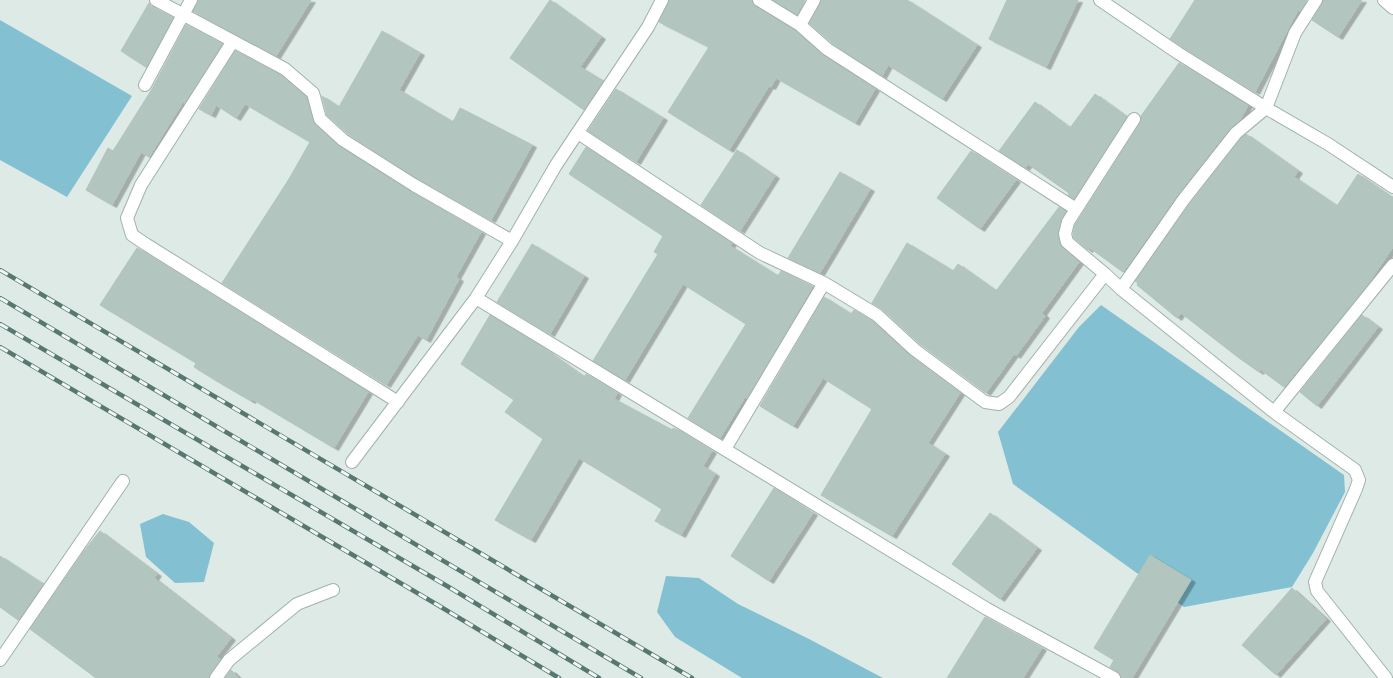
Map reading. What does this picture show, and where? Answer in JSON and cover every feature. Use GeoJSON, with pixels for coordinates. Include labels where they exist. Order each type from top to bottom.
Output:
{"type":"FeatureCollection","features":[{"type":"Feature","properties":{"kind":"street"},"geometry":{"type":"LineString","coordinates":[[156,0],[285,69],[314,93],[320,119],[343,140],[414,185],[512,241]]}},
{"type":"Feature","properties":{"kind":"street"},"geometry":{"type":"LineString","coordinates":[[145,85],[191,0]]}},
{"type":"Feature","properties":{"kind":"street"},"geometry":{"type":"LineString","coordinates":[[352,462],[476,298],[512,241],[556,165],[648,27],[662,0]]}},
{"type":"Feature","properties":{"kind":"street"},"geometry":{"type":"LineString","coordinates":[[759,0],[800,25],[827,49],[1076,209]]}},
{"type":"Feature","properties":{"kind":"street"},"geometry":{"type":"LineString","coordinates":[[800,25],[814,0]]}},
{"type":"Feature","properties":{"kind":"street"},"geometry":{"type":"LineString","coordinates":[[1100,0],[1178,53],[1266,108],[1328,144],[1393,188]]}},
{"type":"Feature","properties":{"kind":"street"},"geometry":{"type":"LineString","coordinates":[[1121,289],[1184,199],[1236,133],[1266,108],[1294,33],[1316,0]]}},
{"type":"Feature","properties":{"kind":"street"},"geometry":{"type":"LineString","coordinates":[[1384,0],[1393,8]]}},
{"type":"Feature","properties":{"kind":"street"},"geometry":{"type":"LineString","coordinates":[[233,41],[141,185],[127,218],[132,234],[147,245],[398,402]]}},
{"type":"Feature","properties":{"kind":"street"},"geometry":{"type":"LineString","coordinates":[[1134,119],[1068,222],[1065,234],[1068,242],[1121,289],[1274,412],[1355,470],[1359,480],[1356,489],[1315,582],[1317,591],[1386,678]]}},
{"type":"Feature","properties":{"kind":"street"},"geometry":{"type":"LineString","coordinates":[[578,133],[760,253],[824,283],[877,315],[915,350],[985,402],[999,404],[1009,397],[1105,274]]}},
{"type":"Feature","properties":{"kind":"street"},"geometry":{"type":"LineString","coordinates":[[1274,412],[1393,265]]}},
{"type":"Feature","properties":{"kind":"street"},"geometry":{"type":"LineString","coordinates":[[725,449],[824,283]]}},
{"type":"Feature","properties":{"kind":"street"},"geometry":{"type":"LineString","coordinates":[[476,298],[987,609],[1114,678]]}},
{"type":"Feature","properties":{"kind":"street"},"geometry":{"type":"LineString","coordinates":[[0,660],[123,481]]}},
{"type":"Feature","properties":{"kind":"street"},"geometry":{"type":"LineString","coordinates":[[216,678],[229,660],[297,604],[333,590]]}},
{"type":"Feature","properties":{"kind":"water"},"geometry":{"type":"Polygon","coordinates":[[[0,20],[132,96],[67,197],[0,160],[0,20]]]}},
{"type":"Feature","properties":{"kind":"water"},"geometry":{"type":"Polygon","coordinates":[[[1101,305],[1344,475],[1345,492],[1313,553],[1292,587],[1184,607],[1013,484],[998,432],[1079,327],[1101,305]]]}},
{"type":"Feature","properties":{"kind":"water"},"geometry":{"type":"Polygon","coordinates":[[[163,514],[189,522],[214,543],[204,582],[175,583],[146,557],[140,524],[163,514]]]}},
{"type":"Feature","properties":{"kind":"water"},"geometry":{"type":"Polygon","coordinates":[[[666,576],[699,578],[738,604],[883,678],[742,678],[675,637],[657,612],[666,576]]]}},
{"type":"Feature","properties":{"kind":"building"},"geometry":{"type":"Polygon","coordinates":[[[198,0],[311,0],[276,56],[193,11],[198,0]]]}},
{"type":"Feature","properties":{"kind":"building"},"geometry":{"type":"Polygon","coordinates":[[[550,0],[601,37],[580,67],[603,81],[584,110],[510,58],[550,0]]]}},
{"type":"Feature","properties":{"kind":"building"},"geometry":{"type":"Polygon","coordinates":[[[669,0],[752,0],[755,6],[796,31],[823,55],[875,89],[855,123],[776,78],[771,87],[769,86],[729,150],[668,112],[709,47],[659,22],[669,0]]]}},
{"type":"Feature","properties":{"kind":"building"},"geometry":{"type":"Polygon","coordinates":[[[773,0],[805,0],[797,15],[773,0]]]}},
{"type":"Feature","properties":{"kind":"building"},"geometry":{"type":"Polygon","coordinates":[[[821,0],[907,0],[977,45],[942,99],[888,65],[882,76],[832,43],[809,23],[821,0]]]}},
{"type":"Feature","properties":{"kind":"building"},"geometry":{"type":"Polygon","coordinates":[[[1007,0],[1078,0],[1046,67],[989,39],[1007,0]]]}},
{"type":"Feature","properties":{"kind":"building"},"geometry":{"type":"Polygon","coordinates":[[[1195,0],[1307,0],[1300,12],[1298,10],[1255,92],[1170,39],[1195,0]]]}},
{"type":"Feature","properties":{"kind":"building"},"geometry":{"type":"Polygon","coordinates":[[[1323,0],[1362,0],[1338,37],[1312,20],[1323,0]]]}},
{"type":"Feature","properties":{"kind":"building"},"geometry":{"type":"Polygon","coordinates":[[[149,3],[152,7],[173,18],[146,67],[121,51],[149,3]]]}},
{"type":"Feature","properties":{"kind":"building"},"geometry":{"type":"Polygon","coordinates":[[[186,25],[222,44],[185,103],[183,102],[149,157],[141,152],[112,205],[86,190],[108,148],[113,151],[152,89],[186,25]]]}},
{"type":"Feature","properties":{"kind":"building"},"geometry":{"type":"Polygon","coordinates":[[[382,31],[420,53],[399,90],[453,122],[460,108],[532,145],[491,220],[418,179],[348,134],[327,115],[322,96],[339,107],[382,31]]]}},
{"type":"Feature","properties":{"kind":"building"},"geometry":{"type":"Polygon","coordinates":[[[235,51],[281,75],[306,97],[315,124],[339,146],[410,191],[481,232],[456,277],[459,279],[426,340],[418,335],[386,385],[222,283],[289,179],[310,142],[245,104],[236,118],[216,105],[211,115],[199,109],[235,51]]]}},
{"type":"Feature","properties":{"kind":"building"},"geometry":{"type":"Polygon","coordinates":[[[1179,63],[1248,105],[1240,120],[1230,128],[1178,194],[1123,272],[1090,248],[1088,250],[1074,238],[1073,234],[1075,225],[1140,123],[1141,116],[1179,63]]]}},
{"type":"Feature","properties":{"kind":"building"},"geometry":{"type":"Polygon","coordinates":[[[616,89],[663,118],[636,162],[588,131],[616,89]]]}},
{"type":"Feature","properties":{"kind":"building"},"geometry":{"type":"Polygon","coordinates":[[[1095,94],[1127,117],[1074,199],[1068,195],[1069,193],[1028,164],[1025,168],[999,151],[1035,102],[1070,128],[1095,94]]]}},
{"type":"Feature","properties":{"kind":"building"},"geometry":{"type":"Polygon","coordinates":[[[1246,134],[1298,171],[1294,177],[1337,206],[1358,174],[1393,198],[1393,247],[1366,287],[1284,387],[1261,370],[1259,372],[1239,358],[1181,313],[1177,318],[1137,285],[1138,283],[1135,281],[1190,203],[1241,138],[1246,134]]]}},
{"type":"Feature","properties":{"kind":"building"},"geometry":{"type":"Polygon","coordinates":[[[586,147],[732,243],[730,246],[778,276],[781,271],[812,286],[747,398],[745,397],[720,438],[688,418],[746,324],[683,284],[625,380],[593,361],[658,254],[654,252],[663,236],[569,174],[586,147]]]}},
{"type":"Feature","properties":{"kind":"building"},"geometry":{"type":"Polygon","coordinates":[[[737,150],[775,176],[740,231],[701,205],[737,150]]]}},
{"type":"Feature","properties":{"kind":"building"},"geometry":{"type":"Polygon","coordinates":[[[971,151],[1016,180],[980,229],[937,198],[971,151]]]}},
{"type":"Feature","properties":{"kind":"building"},"geometry":{"type":"Polygon","coordinates":[[[840,172],[870,189],[820,273],[788,258],[840,172]]]}},
{"type":"Feature","properties":{"kind":"building"},"geometry":{"type":"Polygon","coordinates":[[[1059,207],[1066,211],[1061,220],[1058,232],[1060,244],[1062,248],[1079,262],[1042,313],[1045,316],[1016,356],[1014,354],[986,393],[920,344],[882,309],[872,303],[907,243],[953,271],[958,264],[996,291],[1059,207]]]}},
{"type":"Feature","properties":{"kind":"building"},"geometry":{"type":"Polygon","coordinates":[[[532,244],[584,276],[550,334],[497,302],[532,244]]]}},
{"type":"Feature","properties":{"kind":"building"},"geometry":{"type":"Polygon","coordinates":[[[137,248],[368,392],[334,448],[252,399],[251,401],[215,380],[194,367],[196,363],[100,305],[137,248]]]}},
{"type":"Feature","properties":{"kind":"building"},"geometry":{"type":"Polygon","coordinates":[[[824,297],[851,314],[854,310],[872,321],[910,356],[960,393],[928,443],[945,454],[892,536],[821,495],[872,409],[823,378],[793,426],[760,406],[824,297]]]}},
{"type":"Feature","properties":{"kind":"building"},"geometry":{"type":"Polygon","coordinates":[[[490,315],[542,347],[584,377],[586,374],[617,393],[614,399],[672,430],[673,428],[680,431],[712,451],[703,466],[715,474],[681,535],[655,521],[662,509],[579,458],[531,540],[495,520],[543,439],[505,412],[514,400],[461,364],[490,315]]]}},
{"type":"Feature","properties":{"kind":"building"},"geometry":{"type":"Polygon","coordinates":[[[1362,315],[1378,327],[1317,406],[1300,392],[1362,315]]]}},
{"type":"Feature","properties":{"kind":"building"},"geometry":{"type":"Polygon","coordinates":[[[774,488],[813,513],[769,581],[731,556],[774,488]]]}},
{"type":"Feature","properties":{"kind":"building"},"geometry":{"type":"Polygon","coordinates":[[[990,513],[1037,548],[1000,599],[952,564],[990,513]]]}},
{"type":"Feature","properties":{"kind":"building"},"geometry":{"type":"Polygon","coordinates":[[[100,531],[157,574],[154,578],[231,638],[217,656],[220,659],[209,678],[96,678],[30,629],[84,551],[100,531]]]}},
{"type":"Feature","properties":{"kind":"building"},"geometry":{"type":"Polygon","coordinates":[[[1150,555],[1191,580],[1132,678],[1121,678],[1118,672],[1110,667],[1114,660],[1094,648],[1150,555]]]}},
{"type":"Feature","properties":{"kind":"building"},"geometry":{"type":"Polygon","coordinates":[[[0,556],[43,584],[18,620],[0,607],[0,556]]]}},
{"type":"Feature","properties":{"kind":"building"},"geometry":{"type":"Polygon","coordinates":[[[1292,588],[1326,619],[1276,675],[1242,645],[1292,588]]]}},
{"type":"Feature","properties":{"kind":"building"},"geometry":{"type":"Polygon","coordinates":[[[985,617],[1042,648],[1023,678],[947,678],[985,617]]]}},
{"type":"Feature","properties":{"kind":"building"},"geometry":{"type":"Polygon","coordinates":[[[231,670],[239,678],[225,678],[231,670]]]}},
{"type":"Feature","properties":{"kind":"railway"},"geometry":{"type":"LineString","coordinates":[[0,270],[692,678]]}},
{"type":"Feature","properties":{"kind":"railway"},"geometry":{"type":"LineString","coordinates":[[0,298],[641,678]]}},
{"type":"Feature","properties":{"kind":"railway"},"geometry":{"type":"LineString","coordinates":[[0,324],[447,586],[599,678]]}},
{"type":"Feature","properties":{"kind":"railway"},"geometry":{"type":"LineString","coordinates":[[0,347],[559,678]]}}]}
